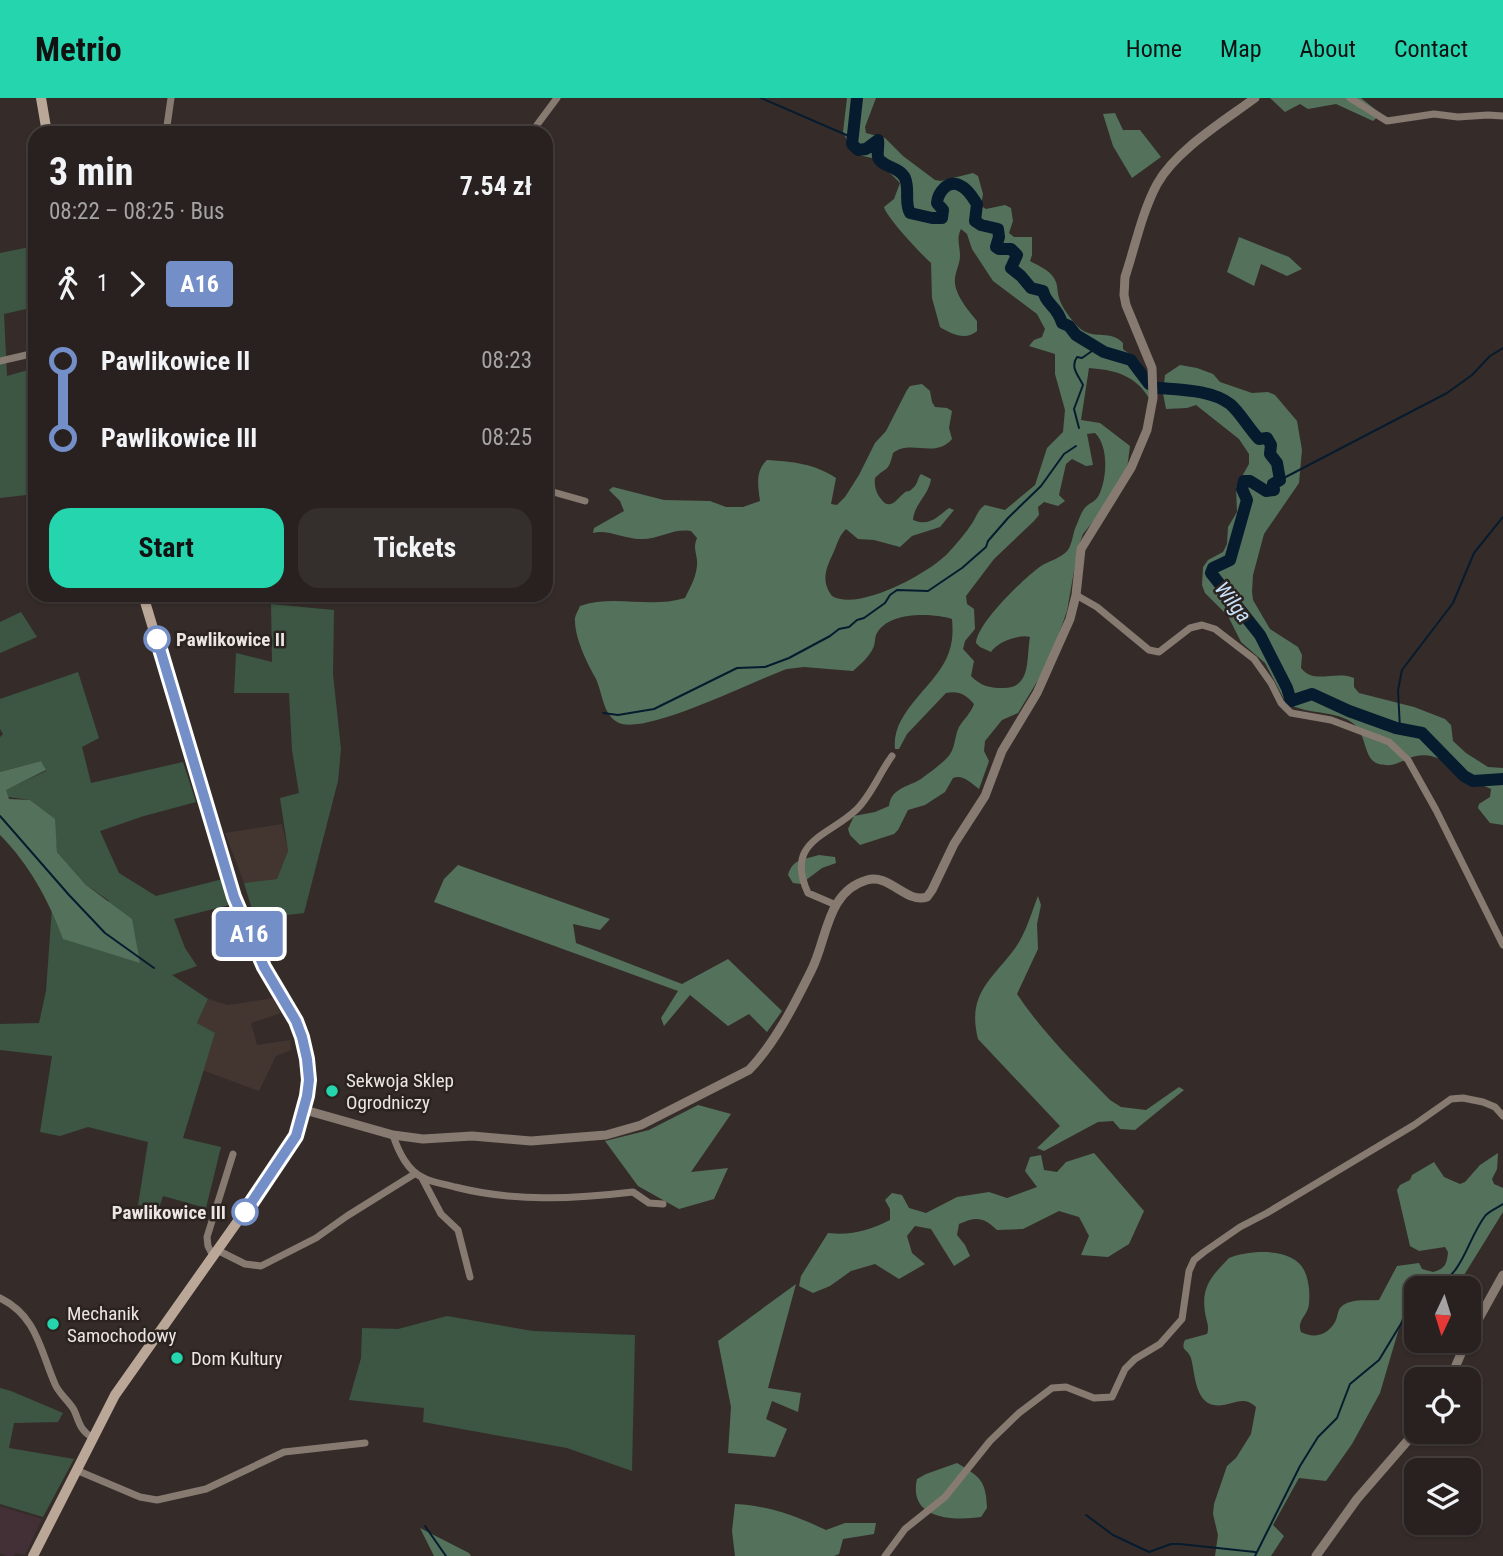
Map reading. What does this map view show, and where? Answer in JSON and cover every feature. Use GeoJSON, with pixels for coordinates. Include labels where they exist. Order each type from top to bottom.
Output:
{"type":"FeatureCollection","features":[{"type":"Feature","properties":{"kind":"main road"},"geometry":{"type":"LineString","coordinates":[[41,98],[46,126]]}},
{"type":"Feature","properties":{"kind":"main road"},"geometry":{"type":"LineString","coordinates":[[33,1556],[92,1437],[129,1373],[288,1150],[305,1110],[309,1080],[302,1037],[264,967],[234,897],[146,602]]}},
{"type":"Feature","properties":{"kind":"street"},"geometry":{"type":"LineString","coordinates":[[167,126],[171,98]]}},
{"type":"Feature","properties":{"kind":"street"},"geometry":{"type":"LineString","coordinates":[[536,126],[557,98]]}},
{"type":"Feature","properties":{"kind":"street"},"geometry":{"type":"LineString","coordinates":[[305,1110],[393,1135],[423,1139],[472,1136],[531,1140],[607,1135],[641,1125],[749,1070],[762,1056],[812,969],[836,905],[856,885],[871,879],[885,882],[919,899],[927,897],[954,844],[985,796],[1002,751],[1037,693],[1067,628],[1076,595],[1081,549],[1131,468],[1147,430],[1153,398],[1152,368],[1131,320],[1124,295],[1125,277],[1152,195],[1164,173],[1183,154],[1255,98]]}},
{"type":"Feature","properties":{"kind":"street"},"geometry":{"type":"LineString","coordinates":[[1350,98],[1387,121],[1434,114],[1458,117],[1488,114],[1503,116]]}},
{"type":"Feature","properties":{"kind":"street"},"geometry":{"type":"LineString","coordinates":[[0,360],[28,354]]}},
{"type":"Feature","properties":{"kind":"street"},"geometry":{"type":"LineString","coordinates":[[553,492],[584,501]]}},
{"type":"Feature","properties":{"kind":"street"},"geometry":{"type":"LineString","coordinates":[[1076,595],[1097,607],[1149,650],[1158,652],[1190,628],[1202,625],[1215,629],[1254,659],[1281,703],[1291,713],[1331,720],[1389,742],[1408,760],[1503,945]]}},
{"type":"Feature","properties":{"kind":"street"},"geometry":{"type":"LineString","coordinates":[[836,905],[808,892],[802,881],[803,859],[813,841],[857,809],[892,755]]}},
{"type":"Feature","properties":{"kind":"street"},"geometry":{"type":"LineString","coordinates":[[885,1556],[905,1529],[944,1497],[990,1441],[1019,1413],[1052,1388],[1066,1387],[1094,1398],[1112,1397],[1125,1368],[1160,1344],[1182,1319],[1189,1271],[1194,1260],[1204,1252],[1240,1227],[1414,1125],[1451,1099],[1463,1098],[1483,1102],[1494,1107],[1503,1116]]}},
{"type":"Feature","properties":{"kind":"street"},"geometry":{"type":"LineString","coordinates":[[393,1135],[398,1151],[419,1175],[441,1214],[458,1230],[470,1277]]}},
{"type":"Feature","properties":{"kind":"street"},"geometry":{"type":"LineString","coordinates":[[233,1154],[207,1237],[208,1247],[215,1253],[245,1264],[261,1266],[316,1238],[347,1216],[419,1175],[504,1197],[634,1192],[649,1203],[663,1204]]}},
{"type":"Feature","properties":{"kind":"street"},"geometry":{"type":"LineString","coordinates":[[1481,1315],[1503,1275]]}},
{"type":"Feature","properties":{"kind":"street"},"geometry":{"type":"LineString","coordinates":[[0,1298],[16,1305],[30,1324],[40,1342],[55,1385],[73,1408],[83,1431],[92,1437]]}},
{"type":"Feature","properties":{"kind":"street"},"geometry":{"type":"LineString","coordinates":[[76,1470],[141,1497],[157,1500],[205,1489],[284,1452],[365,1443]]}},
{"type":"Feature","properties":{"kind":"street"},"geometry":{"type":"LineString","coordinates":[[1316,1556],[1357,1499],[1405,1444]]}},
{"type":"Feature","properties":{"kind":"shaded area"},"geometry":{"type":"Polygon","coordinates":[[[282,824],[288,851],[277,879],[244,883],[225,833],[282,824]]]}},
{"type":"Feature","properties":{"kind":"shaded area"},"geometry":{"type":"Polygon","coordinates":[[[273,998],[281,1013],[251,1023],[257,1045],[290,1040],[291,1050],[276,1056],[259,1091],[202,1070],[215,1034],[197,1023],[208,999],[228,1005],[273,998]]]}},
{"type":"Feature","properties":{"kind":"shaded area"},"geometry":{"type":"Polygon","coordinates":[[[0,1506],[42,1519],[25,1555],[15,1553],[14,1556],[7,1556],[0,1553],[0,1506]]]}},
{"type":"Feature","properties":{"kind":"green space"},"geometry":{"type":"Polygon","coordinates":[[[847,98],[876,98],[865,127],[866,133],[885,138],[903,156],[935,180],[973,173],[978,176],[983,194],[981,206],[986,209],[1005,205],[1011,208],[1013,221],[1009,233],[1014,237],[1032,237],[1030,261],[1052,275],[1057,284],[1058,296],[1069,316],[1087,333],[1113,337],[1123,343],[1123,349],[1133,355],[1144,369],[1149,398],[1137,384],[1124,375],[1089,368],[1081,420],[1100,423],[1130,446],[1127,469],[1108,503],[1083,534],[1067,611],[1049,662],[1018,713],[1002,720],[985,741],[984,751],[989,761],[979,789],[964,778],[953,778],[945,792],[925,805],[908,810],[894,834],[860,845],[848,829],[854,816],[889,806],[893,795],[921,779],[944,761],[952,751],[959,727],[973,707],[974,704],[965,696],[954,692],[946,693],[907,734],[899,749],[895,749],[900,722],[935,676],[949,652],[952,619],[922,615],[890,622],[882,627],[868,656],[853,671],[804,667],[787,669],[702,705],[633,725],[619,723],[609,715],[579,642],[575,619],[580,606],[593,603],[659,602],[685,598],[695,575],[697,538],[691,531],[642,539],[605,532],[593,533],[594,528],[624,511],[620,501],[609,490],[613,487],[664,500],[710,501],[726,507],[743,507],[760,501],[758,479],[767,460],[811,466],[836,478],[831,504],[837,505],[859,475],[875,443],[886,431],[910,386],[922,384],[930,391],[935,407],[952,411],[949,428],[952,439],[938,448],[907,448],[893,453],[889,466],[875,478],[877,492],[884,502],[893,503],[915,486],[921,474],[931,479],[913,520],[928,522],[949,508],[954,510],[940,527],[912,536],[900,547],[858,539],[846,529],[838,541],[826,572],[826,584],[832,596],[844,600],[859,599],[893,588],[910,579],[940,561],[985,505],[1005,510],[1035,485],[1047,448],[1063,432],[1065,410],[1055,374],[1055,354],[1029,346],[1042,337],[1045,329],[1037,314],[993,281],[972,249],[967,234],[961,229],[958,239],[960,259],[955,284],[962,301],[977,321],[977,331],[963,336],[940,327],[932,298],[931,263],[898,227],[884,207],[894,199],[900,183],[876,159],[859,155],[850,147],[843,132],[847,98]],[[1095,433],[1087,434],[1093,465],[1086,466],[1072,459],[1066,464],[1059,495],[1065,501],[1058,506],[1044,502],[1038,507],[1039,515],[994,559],[966,596],[967,604],[974,609],[975,629],[965,641],[963,649],[974,661],[971,676],[982,684],[993,688],[1012,687],[1023,678],[1030,637],[1009,640],[991,652],[976,643],[978,634],[1002,602],[1024,580],[1068,550],[1082,512],[1098,497],[1102,488],[1105,454],[1095,433]]]}},
{"type":"Feature","properties":{"kind":"green space"},"geometry":{"type":"Polygon","coordinates":[[[1270,98],[1361,98],[1381,114],[1373,121],[1336,104],[1308,109],[1300,104],[1285,112],[1270,98]]]}},
{"type":"Feature","properties":{"kind":"green space"},"geometry":{"type":"Polygon","coordinates":[[[1115,113],[1123,130],[1140,130],[1161,157],[1132,178],[1113,146],[1103,114],[1115,113]]]}},
{"type":"Feature","properties":{"kind":"green space"},"geometry":{"type":"Polygon","coordinates":[[[1239,237],[1289,257],[1302,269],[1287,276],[1261,264],[1254,286],[1227,272],[1239,237]]]}},
{"type":"Feature","properties":{"kind":"green space"},"geometry":{"type":"Polygon","coordinates":[[[28,247],[28,309],[4,314],[7,376],[28,370],[28,495],[0,498],[0,253],[28,247]]]}},
{"type":"Feature","properties":{"kind":"green space"},"geometry":{"type":"Polygon","coordinates":[[[1180,365],[1213,374],[1220,382],[1252,393],[1268,392],[1275,395],[1297,421],[1302,450],[1299,483],[1264,534],[1253,575],[1253,600],[1270,629],[1298,647],[1302,655],[1301,668],[1306,673],[1318,677],[1340,675],[1354,678],[1354,687],[1359,693],[1414,707],[1445,719],[1451,725],[1453,741],[1466,753],[1488,767],[1503,768],[1503,825],[1490,823],[1478,808],[1479,804],[1490,797],[1491,789],[1460,778],[1447,762],[1424,755],[1395,764],[1379,764],[1370,757],[1354,724],[1340,717],[1291,705],[1284,699],[1265,663],[1241,642],[1228,616],[1205,593],[1202,585],[1203,567],[1208,560],[1223,552],[1227,544],[1228,527],[1237,512],[1236,487],[1249,464],[1249,454],[1239,439],[1196,405],[1166,409],[1163,393],[1165,375],[1180,365]]]}},
{"type":"Feature","properties":{"kind":"green space"},"geometry":{"type":"Polygon","coordinates":[[[271,604],[334,610],[333,674],[341,749],[338,781],[304,913],[255,919],[244,883],[277,879],[288,851],[280,798],[299,793],[292,750],[289,693],[234,693],[236,653],[272,662],[271,604]]]}},
{"type":"Feature","properties":{"kind":"green space"},"geometry":{"type":"Polygon","coordinates":[[[21,612],[37,637],[0,653],[0,622],[21,612]]]}},
{"type":"Feature","properties":{"kind":"green space"},"geometry":{"type":"Polygon","coordinates":[[[78,672],[99,738],[82,747],[91,783],[183,762],[196,802],[100,831],[119,873],[156,896],[223,879],[229,905],[174,919],[185,948],[197,966],[172,975],[208,999],[197,1023],[215,1033],[183,1138],[221,1147],[206,1208],[163,1196],[159,1208],[138,1205],[148,1142],[88,1127],[60,1136],[40,1132],[52,1056],[0,1050],[0,1024],[39,1023],[46,991],[52,908],[64,939],[140,962],[108,900],[86,885],[57,852],[54,819],[30,800],[8,797],[5,790],[46,771],[41,761],[0,772],[0,737],[3,734],[0,729],[0,699],[78,672]]]}},
{"type":"Feature","properties":{"kind":"green space"},"geometry":{"type":"Polygon","coordinates":[[[41,761],[46,770],[6,790],[9,799],[30,800],[55,819],[57,852],[86,885],[132,919],[140,963],[63,939],[37,884],[20,858],[0,835],[0,772],[41,761]]]}},
{"type":"Feature","properties":{"kind":"green space"},"geometry":{"type":"Polygon","coordinates":[[[819,855],[835,857],[836,863],[822,868],[801,884],[793,883],[788,875],[793,865],[800,860],[819,855]]]}},
{"type":"Feature","properties":{"kind":"green space"},"geometry":{"type":"Polygon","coordinates":[[[458,865],[610,919],[600,930],[573,924],[576,943],[682,984],[728,959],[782,1011],[767,1032],[749,1014],[728,1026],[690,995],[664,1026],[661,1018],[678,991],[434,902],[444,879],[458,865]]]}},
{"type":"Feature","properties":{"kind":"green space"},"geometry":{"type":"Polygon","coordinates":[[[1038,896],[1041,905],[1037,924],[1038,949],[1017,994],[1027,1008],[1073,1062],[1110,1100],[1121,1107],[1146,1110],[1179,1087],[1184,1090],[1135,1130],[1120,1129],[1113,1121],[1098,1122],[1044,1151],[1037,1148],[1060,1126],[978,1039],[975,1024],[978,1000],[989,980],[1017,945],[1038,896]]]}},
{"type":"Feature","properties":{"kind":"green space"},"geometry":{"type":"Polygon","coordinates":[[[698,1105],[731,1114],[691,1172],[728,1168],[714,1199],[679,1209],[638,1186],[605,1141],[649,1130],[698,1105]]]}},
{"type":"Feature","properties":{"kind":"green space"},"geometry":{"type":"Polygon","coordinates":[[[1094,1153],[1144,1211],[1129,1244],[1108,1257],[1081,1255],[1089,1236],[1079,1217],[1059,1211],[1023,1229],[997,1230],[980,1219],[959,1224],[957,1235],[970,1256],[954,1266],[931,1229],[915,1226],[907,1236],[912,1253],[925,1264],[899,1279],[875,1264],[851,1271],[830,1286],[813,1293],[799,1286],[801,1276],[828,1233],[860,1231],[890,1220],[890,1209],[885,1200],[892,1193],[902,1195],[909,1208],[926,1213],[957,1197],[989,1192],[1007,1198],[1037,1187],[1025,1171],[1030,1157],[1041,1155],[1044,1170],[1057,1172],[1066,1162],[1094,1153]]]}},
{"type":"Feature","properties":{"kind":"green space"},"geometry":{"type":"Polygon","coordinates":[[[1498,1153],[1497,1169],[1492,1179],[1494,1184],[1503,1188],[1503,1212],[1463,1276],[1404,1276],[1404,1314],[1380,1393],[1352,1444],[1326,1481],[1299,1478],[1273,1525],[1284,1536],[1271,1556],[1215,1556],[1218,1535],[1213,1514],[1214,1504],[1227,1466],[1236,1458],[1251,1434],[1256,1407],[1246,1401],[1220,1405],[1208,1403],[1199,1393],[1190,1355],[1184,1348],[1185,1340],[1207,1334],[1204,1303],[1206,1288],[1213,1276],[1229,1258],[1238,1255],[1270,1252],[1290,1257],[1304,1270],[1309,1286],[1308,1307],[1300,1324],[1301,1332],[1311,1335],[1325,1333],[1345,1304],[1379,1300],[1397,1266],[1419,1263],[1422,1269],[1433,1272],[1443,1268],[1446,1263],[1448,1252],[1445,1247],[1419,1251],[1410,1246],[1397,1190],[1400,1185],[1434,1162],[1444,1177],[1460,1184],[1498,1153]]]}},
{"type":"Feature","properties":{"kind":"green space"},"geometry":{"type":"Polygon","coordinates":[[[796,1284],[768,1388],[801,1393],[798,1412],[772,1401],[766,1419],[787,1429],[775,1457],[728,1453],[731,1407],[718,1341],[796,1284]]]}},
{"type":"Feature","properties":{"kind":"green space"},"geometry":{"type":"Polygon","coordinates":[[[447,1316],[533,1331],[635,1335],[632,1471],[567,1448],[423,1422],[424,1408],[349,1400],[361,1358],[362,1328],[398,1329],[447,1316]]]}},
{"type":"Feature","properties":{"kind":"green space"},"geometry":{"type":"Polygon","coordinates":[[[0,1388],[63,1413],[58,1422],[14,1423],[9,1448],[74,1459],[43,1517],[0,1504],[0,1388]]]}},
{"type":"Feature","properties":{"kind":"green space"},"geometry":{"type":"Polygon","coordinates":[[[957,1463],[976,1476],[983,1485],[987,1508],[981,1517],[946,1517],[926,1510],[919,1502],[916,1492],[917,1479],[957,1463]]]}},
{"type":"Feature","properties":{"kind":"green space"},"geometry":{"type":"Polygon","coordinates":[[[735,1504],[782,1512],[826,1530],[845,1523],[876,1523],[874,1534],[843,1539],[839,1554],[834,1556],[735,1556],[732,1531],[735,1504]]]}},
{"type":"Feature","properties":{"kind":"green space"},"geometry":{"type":"Polygon","coordinates":[[[420,1528],[469,1553],[471,1556],[434,1556],[420,1528]]]}},
{"type":"Feature","properties":{"kind":"waterway"},"geometry":{"type":"LineString","coordinates":[[761,98],[851,137]]}},
{"type":"Feature","properties":{"kind":"waterway","name":"Wilga"},"geometry":{"type":"LineString","coordinates":[[857,98],[852,144],[858,150],[866,149],[878,140],[880,160],[899,171],[905,178],[910,213],[942,218],[943,210],[937,203],[939,195],[948,185],[957,184],[964,187],[977,204],[975,221],[998,229],[996,247],[1011,249],[1017,255],[1011,268],[1031,288],[1043,291],[1062,323],[1104,352],[1131,360],[1149,384]]}},
{"type":"Feature","properties":{"kind":"waterway"},"geometry":{"type":"LineString","coordinates":[[1280,480],[1447,393],[1503,348]]}},
{"type":"Feature","properties":{"kind":"waterway"},"geometry":{"type":"LineString","coordinates":[[1079,428],[1074,409],[1083,385],[1074,364],[1077,357],[1082,358],[1101,349]]}},
{"type":"Feature","properties":{"kind":"waterway","name":"Wilga"},"geometry":{"type":"LineString","coordinates":[[1159,388],[1196,391],[1222,399],[1233,407],[1259,439],[1267,438],[1271,445],[1270,454],[1277,463],[1280,480],[1273,484],[1274,490],[1266,491],[1250,481],[1244,481],[1242,489],[1247,500],[1230,560],[1213,568],[1211,573],[1260,635],[1291,701],[1312,694],[1396,728],[1422,733],[1464,776],[1473,781],[1503,779]]}},
{"type":"Feature","properties":{"kind":"waterway"},"geometry":{"type":"LineString","coordinates":[[603,713],[618,715],[654,709],[737,668],[765,667],[789,658],[864,618],[885,603],[897,590],[928,591],[962,568],[986,547],[1008,518],[1041,486],[1064,454],[1076,446]]}},
{"type":"Feature","properties":{"kind":"waterway"},"geometry":{"type":"LineString","coordinates":[[1400,729],[1398,690],[1402,670],[1453,603],[1474,553],[1503,517]]}},
{"type":"Feature","properties":{"kind":"waterway"},"geometry":{"type":"LineString","coordinates":[[0,816],[105,933],[154,968]]}},
{"type":"Feature","properties":{"kind":"waterway"},"geometry":{"type":"LineString","coordinates":[[1450,1276],[1464,1256],[1485,1216],[1503,1204]]}},
{"type":"Feature","properties":{"kind":"waterway"},"geometry":{"type":"LineString","coordinates":[[1255,1556],[1300,1466],[1318,1437],[1337,1418],[1350,1384],[1379,1360],[1404,1319]]}},
{"type":"Feature","properties":{"kind":"waterway"},"geometry":{"type":"LineString","coordinates":[[1086,1515],[1113,1535],[1149,1552],[1171,1544],[1255,1552]]}},
{"type":"Feature","properties":{"kind":"waterway"},"geometry":{"type":"LineString","coordinates":[[425,1526],[446,1556]]}},
{"type":"Feature","properties":{"kind":"bus line","name":"A16"},"geometry":{"type":"LineString","coordinates":[[157,639],[234,897],[264,967],[296,1021],[307,1059],[307,1096],[296,1136],[245,1212]]}},
{"type":"Feature","properties":{"kind":"place","name":"Pawlikowice II"},"geometry":{"type":"Point","coordinates":[157,639]}},
{"type":"Feature","properties":{"kind":"place","name":"Sekwoja Sklep Ogrodniczy"},"geometry":{"type":"Point","coordinates":[332,1091]}},
{"type":"Feature","properties":{"kind":"place","name":"Pawlikowice III"},"geometry":{"type":"Point","coordinates":[245,1212]}},
{"type":"Feature","properties":{"kind":"place","name":"Mechanik Samochodowy"},"geometry":{"type":"Point","coordinates":[53,1324]}},
{"type":"Feature","properties":{"kind":"place","name":"Dom Kultury"},"geometry":{"type":"Point","coordinates":[177,1358]}}]}
